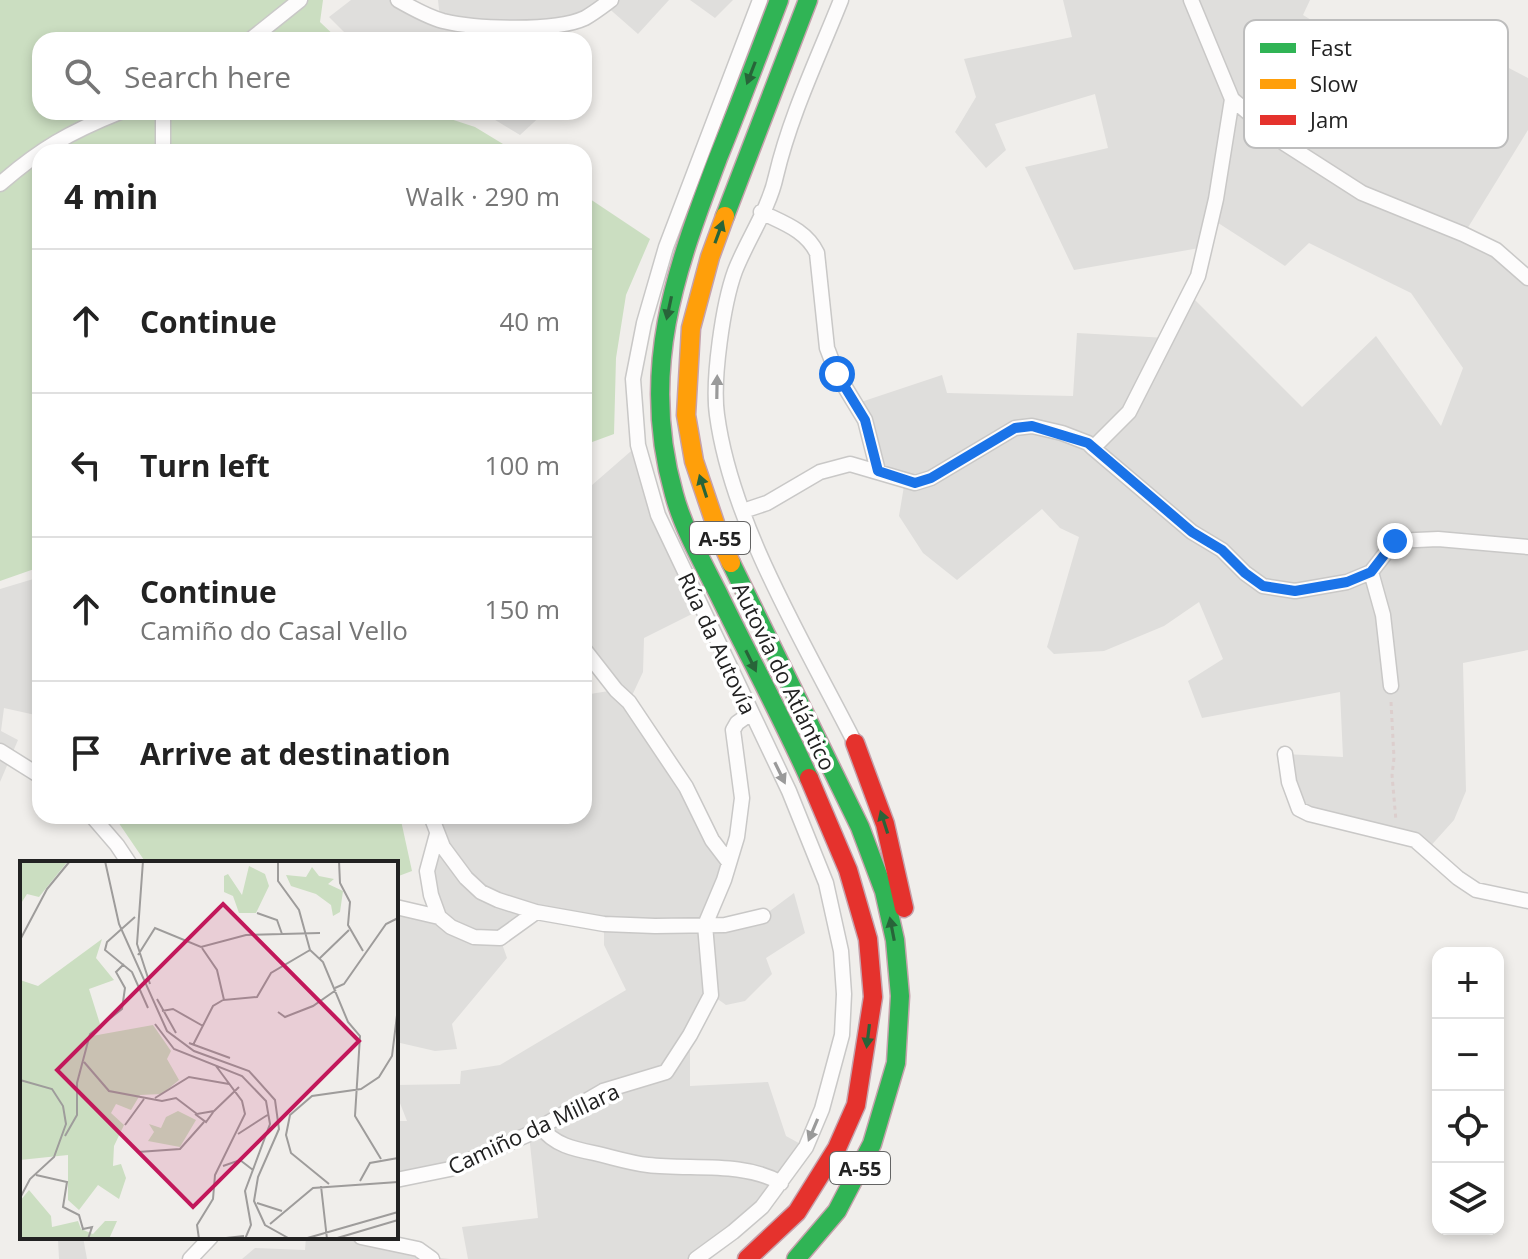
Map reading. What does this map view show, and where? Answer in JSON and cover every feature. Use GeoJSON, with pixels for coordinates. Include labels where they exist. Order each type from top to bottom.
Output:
{"type":"FeatureCollection","features":[{"type":"Feature","properties":{"kind":"highway"},"geometry":{"type":"LineString","coordinates":[[766,34],[769,0]]}},
{"type":"Feature","properties":{"kind":"highway","name":"Autovía do Atlántico"},"geometry":{"type":"LineString","coordinates":[[747,1259],[797,1212],[837,1148],[856,1105],[873,997],[868,939],[848,870],[807,774],[693,543],[674,495],[663,444],[660,376],[663,336],[674,286],[690,233],[779,0]]}},
{"type":"Feature","properties":{"kind":"highway","name":"Autovía do Atlántico"},"geometry":{"type":"LineString","coordinates":[[796,1259],[837,1211],[872,1144],[896,1063],[900,996],[895,940],[884,891],[860,827],[721,541],[694,461],[686,415],[691,328],[710,257],[808,0]]}},
{"type":"Feature","properties":{"kind":"highway"},"geometry":{"type":"LineString","coordinates":[[666,247],[731,127]]}},
{"type":"Feature","properties":{"kind":"highway"},"geometry":{"type":"LineString","coordinates":[[855,743],[896,860],[912,953],[909,1012],[896,1063]]}},
{"type":"Feature","properties":{"kind":"street"},"geometry":{"type":"LineString","coordinates":[[260,32],[300,0]]}},
{"type":"Feature","properties":{"kind":"street"},"geometry":{"type":"LineString","coordinates":[[398,0],[440,20],[471,26],[536,26],[562,25],[584,18],[611,0]]}},
{"type":"Feature","properties":{"kind":"street","name":"Rúa da Autovía"},"geometry":{"type":"LineString","coordinates":[[696,1259],[762,1207],[806,1147],[822,1109],[842,1035],[844,994],[841,951],[826,883],[789,791],[658,515],[638,445],[633,379],[644,323],[666,247],[760,0]]}},
{"type":"Feature","properties":{"kind":"street"},"geometry":{"type":"LineString","coordinates":[[841,0],[794,119],[776,176],[734,274],[717,356],[717,413],[733,482],[755,545],[855,743]]}},
{"type":"Feature","properties":{"kind":"street"},"geometry":{"type":"LineString","coordinates":[[1191,0],[1232,99],[1244,109]]}},
{"type":"Feature","properties":{"kind":"street"},"geometry":{"type":"LineString","coordinates":[[1093,448],[1129,412],[1198,276],[1216,199],[1232,99]]}},
{"type":"Feature","properties":{"kind":"street"},"geometry":{"type":"LineString","coordinates":[[52,144],[100,120]]}},
{"type":"Feature","properties":{"kind":"street"},"geometry":{"type":"LineString","coordinates":[[163,120],[163,144]]}},
{"type":"Feature","properties":{"kind":"street"},"geometry":{"type":"LineString","coordinates":[[1292,148],[1362,193],[1496,250],[1528,278]]}},
{"type":"Feature","properties":{"kind":"street"},"geometry":{"type":"LineString","coordinates":[[0,184],[32,156]]}},
{"type":"Feature","properties":{"kind":"street"},"geometry":{"type":"LineString","coordinates":[[761,212],[801,232],[812,242],[817,253],[827,348],[837,374],[865,420],[878,471]]}},
{"type":"Feature","properties":{"kind":"street"},"geometry":{"type":"LineString","coordinates":[[743,511],[767,503],[820,472],[850,464],[915,483],[931,478],[1015,428],[1032,426],[1088,443],[1192,532],[1222,550],[1263,586],[1295,591],[1347,582],[1371,572],[1395,541],[1438,539],[1528,547]]}},
{"type":"Feature","properties":{"kind":"street"},"geometry":{"type":"LineString","coordinates":[[1371,572],[1383,615],[1391,686]]}},
{"type":"Feature","properties":{"kind":"street"},"geometry":{"type":"LineString","coordinates":[[592,659],[629,702],[686,787],[712,840],[728,861]]}},
{"type":"Feature","properties":{"kind":"street","name":"Camiño da Millara"},"geometry":{"type":"LineString","coordinates":[[398,1180],[450,1169],[541,1127],[603,1091],[666,1072],[711,995],[705,925],[724,880],[737,837],[742,798],[733,730],[751,713]]}},
{"type":"Feature","properties":{"kind":"street"},"geometry":{"type":"LineString","coordinates":[[0,751],[32,771]]}},
{"type":"Feature","properties":{"kind":"street"},"geometry":{"type":"LineString","coordinates":[[1285,754],[1289,782],[1299,809],[1415,840],[1476,890],[1528,901]]}},
{"type":"Feature","properties":{"kind":"street"},"geometry":{"type":"LineString","coordinates":[[99,824],[128,861]]}},
{"type":"Feature","properties":{"kind":"street"},"geometry":{"type":"LineString","coordinates":[[434,824],[443,847],[466,878],[481,892],[536,912],[604,924],[725,925],[763,916]]}},
{"type":"Feature","properties":{"kind":"street"},"geometry":{"type":"LineString","coordinates":[[437,834],[427,871],[439,917]]}},
{"type":"Feature","properties":{"kind":"street"},"geometry":{"type":"LineString","coordinates":[[398,907],[439,917],[451,927],[474,937],[500,938],[536,912]]}},
{"type":"Feature","properties":{"kind":"street"},"geometry":{"type":"LineString","coordinates":[[541,1127],[548,1136],[571,1149],[647,1165],[752,1172],[781,1183]]}},
{"type":"Feature","properties":{"kind":"street"},"geometry":{"type":"LineString","coordinates":[[190,1259],[209,1239]]}},
{"type":"Feature","properties":{"kind":"street"},"geometry":{"type":"LineString","coordinates":[[370,1239],[418,1249],[432,1259]]}},
{"type":"Feature","properties":{"kind":"path"},"geometry":{"type":"LineString","coordinates":[[1391,686],[1392,775],[1399,834]]}},
{"type":"Feature","properties":{"kind":"shaded area"},"geometry":{"type":"Polygon","coordinates":[[[351,0],[398,0],[440,19],[438,0],[669,0],[638,34],[605,5],[562,25],[558,32],[344,32],[329,17],[351,0]]]}},
{"type":"Feature","properties":{"kind":"shaded area"},"geometry":{"type":"Polygon","coordinates":[[[690,0],[733,0],[715,18],[690,0]]]}},
{"type":"Feature","properties":{"kind":"shaded area"},"geometry":{"type":"Polygon","coordinates":[[[1063,0],[1310,0],[1303,15],[1311,20],[1244,20],[1244,148],[1508,148],[1508,68],[1528,78],[1528,130],[1464,234],[1528,278],[1528,650],[1463,663],[1466,791],[1454,820],[1427,850],[1299,809],[1285,754],[1343,757],[1340,692],[1202,718],[1188,681],[1223,659],[1199,602],[1164,626],[1104,651],[1054,654],[1047,647],[1079,537],[1060,528],[1042,509],[957,580],[923,553],[899,516],[905,480],[878,471],[855,404],[942,375],[947,393],[1073,396],[1077,333],[1167,338],[1190,295],[1302,407],[1376,336],[1441,426],[1463,368],[1411,293],[1309,243],[1285,266],[1212,219],[1205,247],[1074,270],[1025,167],[1108,148],[1095,94],[995,124],[1006,150],[986,168],[955,132],[976,97],[964,59],[1072,37],[1063,0]]]}},
{"type":"Feature","properties":{"kind":"shaded area"},"geometry":{"type":"Polygon","coordinates":[[[495,120],[536,120],[520,135],[495,120]]]}},
{"type":"Feature","properties":{"kind":"shaded area"},"geometry":{"type":"Polygon","coordinates":[[[638,445],[702,609],[644,638],[643,672],[629,702],[728,861],[706,924],[763,916],[794,893],[805,933],[766,958],[772,974],[745,1001],[726,1005],[712,995],[690,1035],[690,1086],[768,1082],[786,1136],[806,1147],[784,1179],[696,1259],[468,1259],[462,1227],[538,1218],[529,1135],[450,1169],[398,1180],[398,1121],[407,1121],[398,1098],[398,1085],[460,1084],[461,1071],[500,1065],[626,990],[604,945],[604,924],[536,912],[500,938],[507,958],[452,1024],[457,1049],[435,1051],[398,1042],[398,907],[438,917],[431,895],[431,824],[592,824],[592,694],[615,690],[592,660],[592,485],[638,445]]]}},
{"type":"Feature","properties":{"kind":"shaded area"},"geometry":{"type":"Polygon","coordinates":[[[32,579],[32,714],[4,708],[1,731],[18,740],[0,782],[0,589],[32,579]]]}},
{"type":"Feature","properties":{"kind":"shaded area"},"geometry":{"type":"Polygon","coordinates":[[[83,1239],[87,1259],[59,1259],[58,1240],[83,1239]]]}},
{"type":"Feature","properties":{"kind":"shaded area"},"geometry":{"type":"Polygon","coordinates":[[[306,1239],[368,1239],[431,1257],[450,1259],[242,1259],[255,1248],[305,1250],[306,1239]]]}},
{"type":"Feature","properties":{"kind":"green space"},"geometry":{"type":"Polygon","coordinates":[[[0,0],[323,0],[320,22],[331,32],[32,32],[32,120],[454,120],[475,127],[503,144],[32,144],[32,570],[0,581],[0,0]]]}},
{"type":"Feature","properties":{"kind":"green space"},"geometry":{"type":"Polygon","coordinates":[[[592,200],[650,239],[626,295],[616,358],[614,434],[592,442],[592,200]]]}},
{"type":"Feature","properties":{"kind":"green space"},"geometry":{"type":"Polygon","coordinates":[[[119,824],[402,824],[412,871],[398,876],[398,861],[145,861],[119,824]]]}},
{"type":"Feature","properties":{"kind":"traffic: fast"},"geometry":{"type":"LineString","coordinates":[[779,0],[688,241],[667,323],[661,364],[660,406],[664,449],[682,519],[809,778]]}},
{"type":"Feature","properties":{"kind":"traffic: fast"},"geometry":{"type":"LineString","coordinates":[[725,216],[808,0]]}},
{"type":"Feature","properties":{"kind":"traffic: fast"},"geometry":{"type":"LineString","coordinates":[[731,563],[860,827],[884,891],[895,940],[900,996],[896,1063],[872,1144],[837,1211],[796,1259]]}},
{"type":"Feature","properties":{"kind":"traffic: slow"},"geometry":{"type":"LineString","coordinates":[[725,216],[710,257],[691,328],[686,415],[694,461],[731,563]]}},
{"type":"Feature","properties":{"kind":"traffic: jam"},"geometry":{"type":"LineString","coordinates":[[855,743],[885,824],[904,908]]}},
{"type":"Feature","properties":{"kind":"traffic: jam"},"geometry":{"type":"LineString","coordinates":[[747,1259],[797,1212],[837,1148],[856,1105],[873,997],[868,939],[848,870],[809,778]]}},
{"type":"Feature","properties":{"kind":"route"},"geometry":{"type":"LineString","coordinates":[[837,374],[865,420],[878,471],[915,483],[931,478],[1015,428],[1032,426],[1088,443],[1192,532],[1222,550],[1263,586],[1295,591],[1347,582],[1371,572],[1395,541]]}}]}
